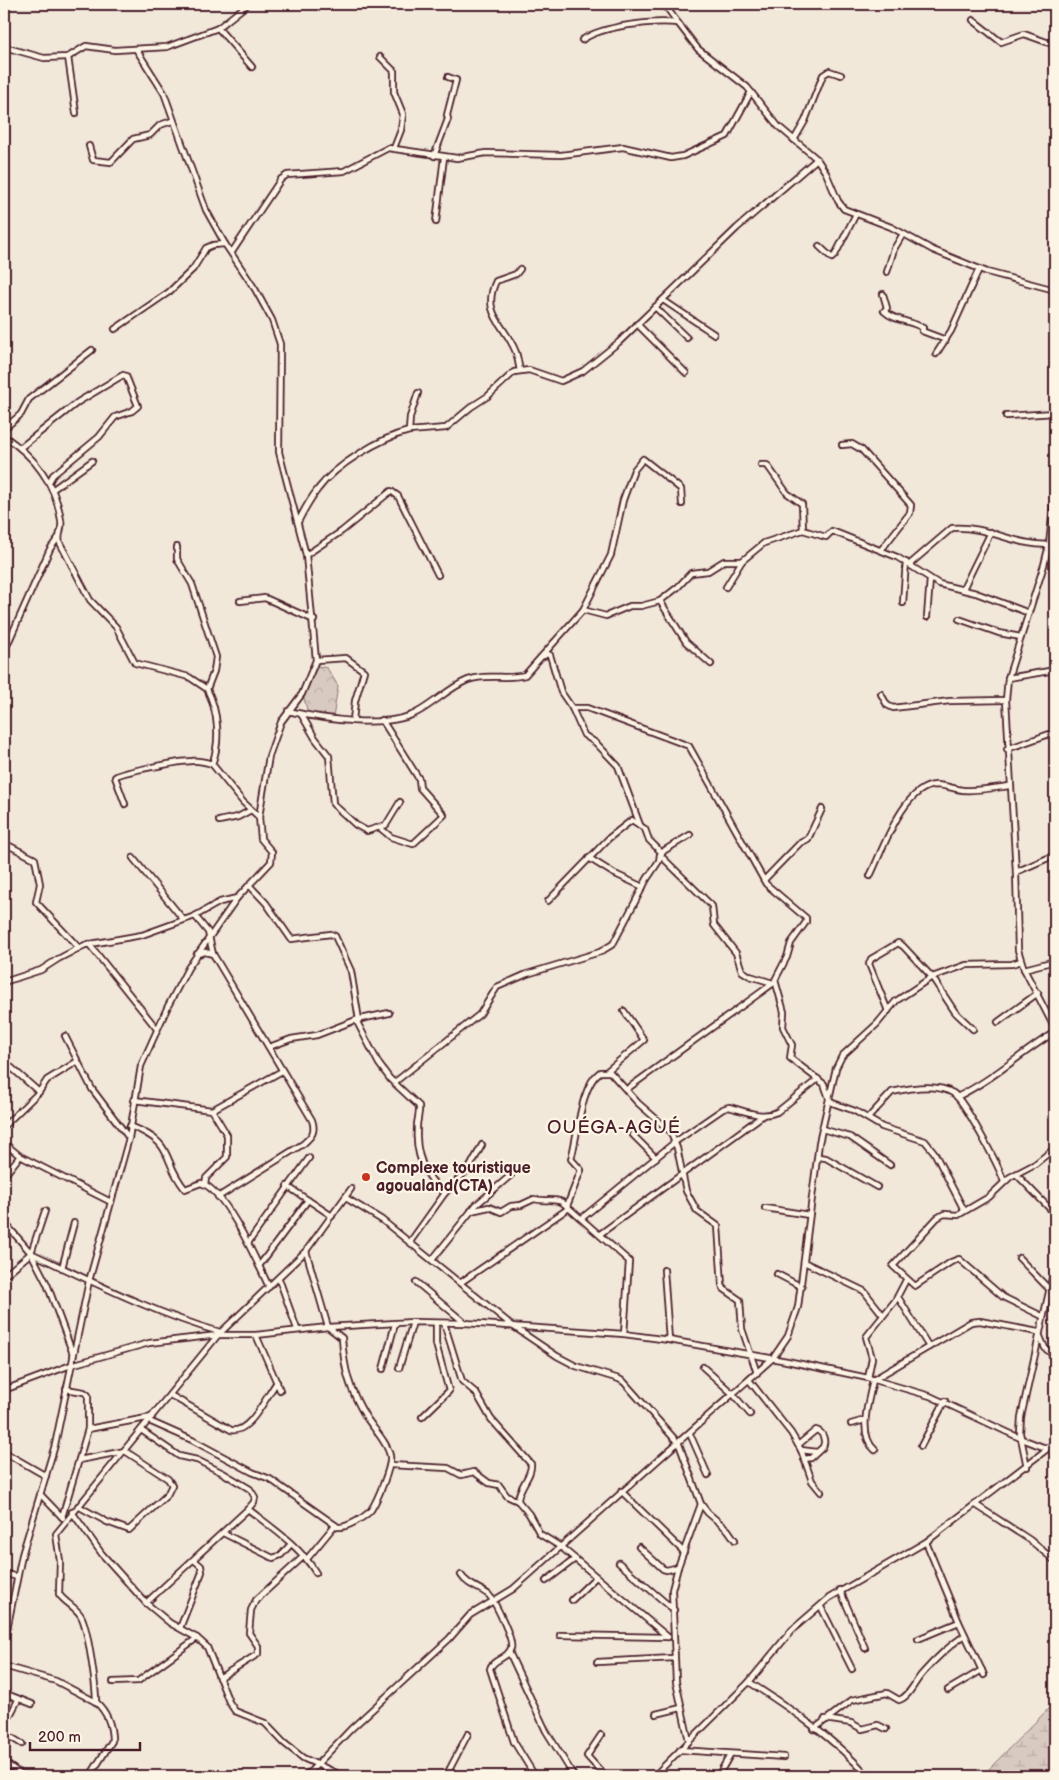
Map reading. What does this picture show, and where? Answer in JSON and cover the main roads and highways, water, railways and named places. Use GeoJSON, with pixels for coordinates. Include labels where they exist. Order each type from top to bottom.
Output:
{"type":"FeatureCollection","features":[{"type":"Feature","properties":{"kind":"place","name":"Complexe touristique agoualand(CTA)"},"geometry":{"type":"Point","coordinates":[366,1177]}},
{"type":"Feature","properties":{"kind":"district","name":"OUÉGA-AGUÉ"},"geometry":{"type":"Point","coordinates":[614,1127]}}]}
